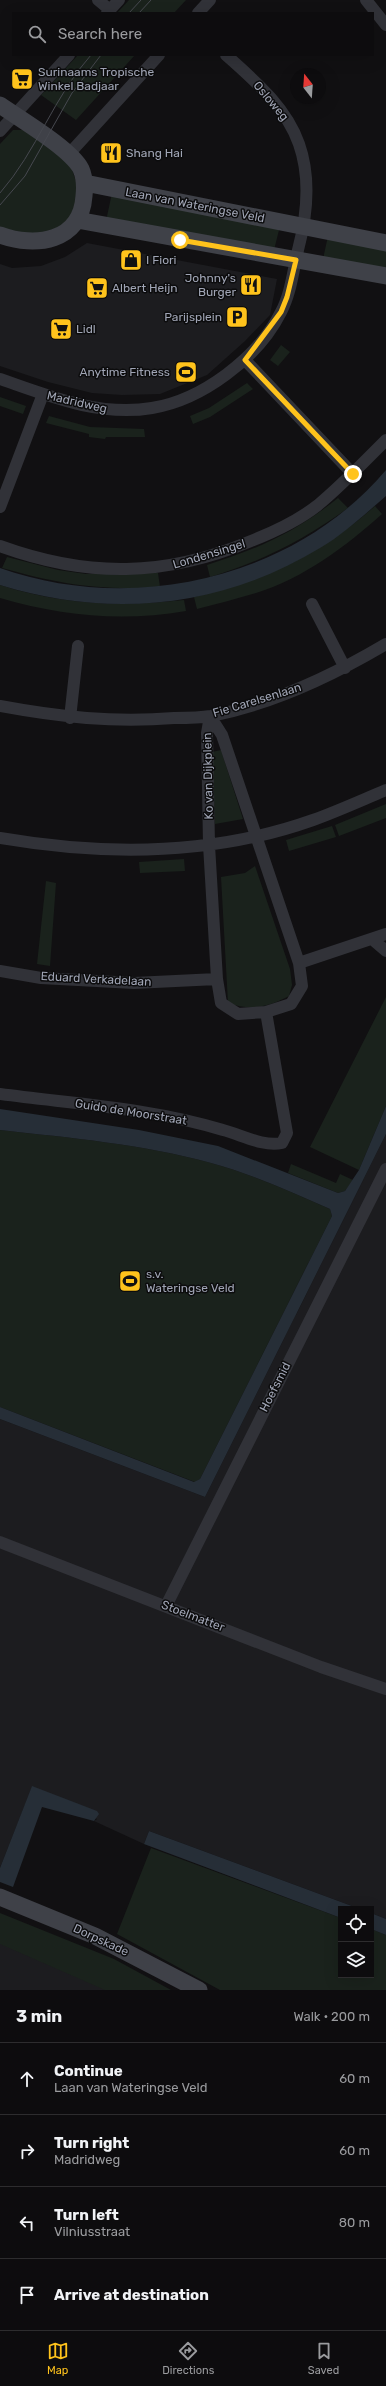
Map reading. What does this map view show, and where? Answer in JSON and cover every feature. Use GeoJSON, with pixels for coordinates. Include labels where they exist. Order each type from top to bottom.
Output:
{"type":"FeatureCollection","features":[{"type":"Feature","properties":{"kind":"street"},"geometry":{"type":"LineString","coordinates":[[98,0],[108,12],[119,0]]}},
{"type":"Feature","properties":{"kind":"street"},"geometry":{"type":"LineString","coordinates":[[199,12],[210,0]]}},
{"type":"Feature","properties":{"kind":"street"},"geometry":{"type":"LineString","coordinates":[[366,0],[386,25]]}},
{"type":"Feature","properties":{"kind":"street"},"geometry":{"type":"LineString","coordinates":[[0,131],[68,56]]}},
{"type":"Feature","properties":{"kind":"street"},"geometry":{"type":"LineString","coordinates":[[69,154],[158,56]]}},
{"type":"Feature","properties":{"kind":"street","name":"Osloweg"},"geometry":{"type":"LineString","coordinates":[[227,56],[269,96],[288,120],[299,144],[305,164],[306,210],[304,227]]}},
{"type":"Feature","properties":{"kind":"street"},"geometry":{"type":"LineString","coordinates":[[0,104],[69,154],[81,169],[85,183],[84,202],[78,220],[67,231],[52,239],[32,242],[13,240],[0,235]]}},
{"type":"Feature","properties":{"kind":"street","name":"Laan van Wateringse Veld"},"geometry":{"type":"LineString","coordinates":[[85,183],[386,243]]}},
{"type":"Feature","properties":{"kind":"street"},"geometry":{"type":"LineString","coordinates":[[78,220],[386,276]]}},
{"type":"Feature","properties":{"kind":"street"},"geometry":{"type":"LineString","coordinates":[[296,260],[304,227]]}},
{"type":"Feature","properties":{"kind":"street","name":"Madridweg"},"geometry":{"type":"LineString","coordinates":[[0,379],[43,394],[101,410],[153,408],[180,400],[205,389],[245,360],[281,312],[287,297],[296,260]]}},
{"type":"Feature","properties":{"kind":"street"},"geometry":{"type":"LineString","coordinates":[[245,360],[353,474]]}},
{"type":"Feature","properties":{"kind":"street"},"geometry":{"type":"LineString","coordinates":[[0,507],[43,394]]}},
{"type":"Feature","properties":{"kind":"street","name":"Londensingel"},"geometry":{"type":"LineString","coordinates":[[0,546],[48,562],[92,569],[137,570],[181,564],[230,550],[274,532],[317,506],[353,474],[386,440]]}},
{"type":"Feature","properties":{"kind":"street"},"geometry":{"type":"LineString","coordinates":[[312,604],[345,668]]}},
{"type":"Feature","properties":{"kind":"street","name":"Fie Carelsenlaan"},"geometry":{"type":"LineString","coordinates":[[0,706],[70,718],[144,721],[210,716],[278,696],[345,668],[386,644]]}},
{"type":"Feature","properties":{"kind":"street"},"geometry":{"type":"LineString","coordinates":[[70,718],[78,646]]}},
{"type":"Feature","properties":{"kind":"street","name":"Ko van Dijkplein"},"geometry":{"type":"LineString","coordinates":[[210,716],[222,735],[299,963],[302,986],[291,1004],[266,1012],[238,1014],[221,1003],[217,979],[209,845],[207,733],[210,716]]}},
{"type":"Feature","properties":{"kind":"street"},"geometry":{"type":"LineString","coordinates":[[0,838],[56,847],[126,851],[169,850],[209,845],[256,836],[313,820],[386,790]]}},
{"type":"Feature","properties":{"kind":"street"},"geometry":{"type":"LineString","coordinates":[[299,963],[386,934]]}},
{"type":"Feature","properties":{"kind":"street"},"geometry":{"type":"LineString","coordinates":[[372,939],[386,951]]}},
{"type":"Feature","properties":{"kind":"street","name":"Eduard Verkadelaan"},"geometry":{"type":"LineString","coordinates":[[0,971],[42,978],[134,984],[217,979]]}},
{"type":"Feature","properties":{"kind":"street","name":"Guido de Moorstraat"},"geometry":{"type":"LineString","coordinates":[[0,1094],[160,1115],[222,1129],[272,1145],[282,1143],[287,1133],[266,1012]]}},
{"type":"Feature","properties":{"kind":"street","name":"Hoefsmid"},"geometry":{"type":"LineString","coordinates":[[166,1606],[386,1169]]}},
{"type":"Feature","properties":{"kind":"street","name":"Stoelmatter"},"geometry":{"type":"LineString","coordinates":[[0,1542],[321,1667],[386,1689]]}},
{"type":"Feature","properties":{"kind":"street","name":"Dorpskade"},"geometry":{"type":"LineString","coordinates":[[0,1897],[95,1936],[199,1990]]}},
{"type":"Feature","properties":{"kind":"shaded area"},"geometry":{"type":"Polygon","coordinates":[[[129,0],[186,0],[175,12],[118,12],[129,0]]]}},
{"type":"Feature","properties":{"kind":"shaded area"},"geometry":{"type":"Polygon","coordinates":[[[77,56],[134,56],[76,120],[41,95],[77,56]]]}},
{"type":"Feature","properties":{"kind":"shaded area"},"geometry":{"type":"Polygon","coordinates":[[[13,130],[27,130],[70,164],[79,190],[73,220],[45,237],[0,228],[0,144],[13,130]]]}},
{"type":"Feature","properties":{"kind":"shaded area"},"geometry":{"type":"Polygon","coordinates":[[[112,193],[280,226],[274,250],[106,221],[112,193]]]}},
{"type":"Feature","properties":{"kind":"shaded area"},"geometry":{"type":"Polygon","coordinates":[[[328,236],[386,247],[386,270],[323,259],[328,236]]]}},
{"type":"Feature","properties":{"kind":"shaded area"},"geometry":{"type":"Polygon","coordinates":[[[87,243],[277,279],[270,315],[245,341],[207,375],[160,394],[122,395],[92,393],[48,382],[0,366],[0,264],[12,268],[41,266],[65,257],[87,243]]]}},
{"type":"Feature","properties":{"kind":"shaded area"},"geometry":{"type":"Polygon","coordinates":[[[281,345],[290,352],[278,366],[270,360],[281,345]]]}},
{"type":"Feature","properties":{"kind":"shaded area"},"geometry":{"type":"Polygon","coordinates":[[[247,383],[253,389],[210,417],[193,424],[190,416],[209,408],[247,383]]]}},
{"type":"Feature","properties":{"kind":"shaded area"},"geometry":{"type":"Polygon","coordinates":[[[0,397],[26,406],[23,414],[0,406],[0,397]]]}},
{"type":"Feature","properties":{"kind":"shaded area"},"geometry":{"type":"Polygon","coordinates":[[[49,416],[90,427],[144,429],[145,437],[106,437],[105,439],[89,437],[89,434],[46,423],[49,416]]]}},
{"type":"Feature","properties":{"kind":"shaded area"},"geometry":{"type":"Polygon","coordinates":[[[386,470],[386,496],[346,530],[320,548],[282,568],[244,584],[204,595],[164,602],[123,604],[82,602],[41,596],[0,585],[0,568],[51,582],[103,588],[156,586],[208,578],[258,561],[305,538],[348,507],[386,470]]]}},
{"type":"Feature","properties":{"kind":"shaded area"},"geometry":{"type":"Polygon","coordinates":[[[338,498],[348,508],[299,540],[265,557],[210,577],[207,565],[260,546],[276,538],[306,521],[338,498]]]}},
{"type":"Feature","properties":{"kind":"shaded area"},"geometry":{"type":"Polygon","coordinates":[[[375,506],[382,514],[339,550],[307,570],[274,587],[197,609],[194,597],[245,582],[290,564],[333,539],[375,506]]]}},
{"type":"Feature","properties":{"kind":"shaded area"},"geometry":{"type":"Polygon","coordinates":[[[7,557],[58,570],[86,574],[158,573],[160,587],[118,588],[61,582],[2,568],[7,557]]]}},
{"type":"Feature","properties":{"kind":"shaded area"},"geometry":{"type":"Polygon","coordinates":[[[0,585],[46,597],[91,603],[113,604],[184,600],[186,611],[139,616],[69,613],[0,598],[0,585]]]}},
{"type":"Feature","properties":{"kind":"shaded area"},"geometry":{"type":"Polygon","coordinates":[[[221,750],[243,819],[215,824],[212,752],[221,750]]]}},
{"type":"Feature","properties":{"kind":"shaded area"},"geometry":{"type":"Polygon","coordinates":[[[386,804],[386,818],[339,836],[335,825],[386,804]]]}},
{"type":"Feature","properties":{"kind":"shaded area"},"geometry":{"type":"Polygon","coordinates":[[[332,826],[336,837],[289,851],[286,840],[332,826]]]}},
{"type":"Feature","properties":{"kind":"shaded area"},"geometry":{"type":"Polygon","coordinates":[[[184,859],[185,871],[140,873],[139,862],[184,859]]]}},
{"type":"Feature","properties":{"kind":"shaded area"},"geometry":{"type":"Polygon","coordinates":[[[255,866],[290,969],[292,985],[289,996],[282,1000],[259,1007],[244,1007],[228,1003],[221,877],[245,873],[255,866]]]}},
{"type":"Feature","properties":{"kind":"shaded area"},"geometry":{"type":"Polygon","coordinates":[[[46,881],[56,883],[50,966],[37,964],[46,881]]]}},
{"type":"Feature","properties":{"kind":"shaded area"},"geometry":{"type":"Polygon","coordinates":[[[386,997],[386,1106],[359,1170],[310,1147],[386,997]]]}},
{"type":"Feature","properties":{"kind":"shaded area"},"geometry":{"type":"Polygon","coordinates":[[[386,1106],[386,1134],[205,1497],[0,1419],[0,1407],[194,1482],[200,1479],[332,1216],[330,1209],[286,1190],[226,1167],[185,1156],[133,1146],[0,1130],[0,1109],[139,1130],[218,1146],[338,1193],[345,1191],[359,1170],[386,1106]]]}},
{"type":"Feature","properties":{"kind":"shaded area","name":"s.v. Wateringse Veld"},"geometry":{"type":"Polygon","coordinates":[[[0,1130],[106,1142],[185,1156],[241,1172],[330,1209],[332,1216],[200,1479],[195,1482],[0,1407],[0,1130]]]}},
{"type":"Feature","properties":{"kind":"shaded area"},"geometry":{"type":"Polygon","coordinates":[[[386,1134],[386,1919],[374,1914],[374,1906],[352,1906],[149,1831],[144,1844],[94,1821],[97,1819],[32,1787],[0,1868],[0,1419],[205,1497],[386,1134]]]}},
{"type":"Feature","properties":{"kind":"shaded area"},"geometry":{"type":"Polygon","coordinates":[[[291,1164],[336,1183],[340,1174],[353,1180],[345,1191],[338,1193],[288,1173],[291,1164]]]}},
{"type":"Feature","properties":{"kind":"shaded area"},"geometry":{"type":"Polygon","coordinates":[[[32,1786],[97,1811],[99,1814],[94,1821],[42,1807],[13,1887],[0,1882],[0,1868],[32,1786]]]}},
{"type":"Feature","properties":{"kind":"shaded area"},"geometry":{"type":"Polygon","coordinates":[[[149,1831],[352,1906],[338,1906],[338,1917],[144,1844],[149,1831]]]}},
{"type":"Feature","properties":{"kind":"shaded area"},"geometry":{"type":"Polygon","coordinates":[[[151,1848],[338,1917],[338,1978],[374,1978],[374,1930],[386,1935],[386,1990],[220,1990],[117,1934],[151,1848]]]}},
{"type":"Feature","properties":{"kind":"shaded area"},"geometry":{"type":"Polygon","coordinates":[[[0,1913],[114,1959],[171,1990],[105,1990],[0,1944],[0,1913]]]}},
{"type":"Feature","properties":{"kind":"shaded area"},"geometry":{"type":"Polygon","coordinates":[[[374,1914],[386,1919],[386,1935],[374,1930],[374,1914]]]}},
{"type":"Feature","properties":{"kind":"shaded area"},"geometry":{"type":"Polygon","coordinates":[[[0,1921],[134,1990],[0,1990],[0,1921]]]}},
{"type":"Feature","properties":{"kind":"tram line"},"geometry":{"type":"LineString","coordinates":[[130,12],[141,0]]}},
{"type":"Feature","properties":{"kind":"tram line"},"geometry":{"type":"LineString","coordinates":[[140,12],[151,0]]}},
{"type":"Feature","properties":{"kind":"tram line"},"geometry":{"type":"LineString","coordinates":[[0,193],[25,159],[66,88],[90,56]]}},
{"type":"Feature","properties":{"kind":"tram line"},"geometry":{"type":"LineString","coordinates":[[0,205],[25,176],[72,93],[100,56]]}},
{"type":"Feature","properties":{"kind":"place","name":"Surinaams Tropische Winkel Badjaar"},"geometry":{"type":"Point","coordinates":[22,79]}},
{"type":"Feature","properties":{"kind":"place","name":"Shang Hai"},"geometry":{"type":"Point","coordinates":[111,153]}},
{"type":"Feature","properties":{"kind":"place","name":"I Fiori"},"geometry":{"type":"Point","coordinates":[131,260]}},
{"type":"Feature","properties":{"kind":"place","name":"Johnny's Burger"},"geometry":{"type":"Point","coordinates":[251,285]}},
{"type":"Feature","properties":{"kind":"place","name":"Albert Heijn"},"geometry":{"type":"Point","coordinates":[97,288]}},
{"type":"Feature","properties":{"kind":"place","name":"Parijsplein"},"geometry":{"type":"Point","coordinates":[237,317]}},
{"type":"Feature","properties":{"kind":"place","name":"Lidl"},"geometry":{"type":"Point","coordinates":[61,329]}},
{"type":"Feature","properties":{"kind":"place","name":"Anytime Fitness"},"geometry":{"type":"Point","coordinates":[186,372]}},
{"type":"Feature","properties":{"kind":"place","name":"s.v. Wateringse Veld"},"geometry":{"type":"Point","coordinates":[130,1281]}},
{"type":"Feature","properties":{"kind":"route"},"geometry":{"type":"LineString","coordinates":[[180,240],[296,260],[287,297],[281,312],[274,324],[245,360],[353,474]]}}]}
